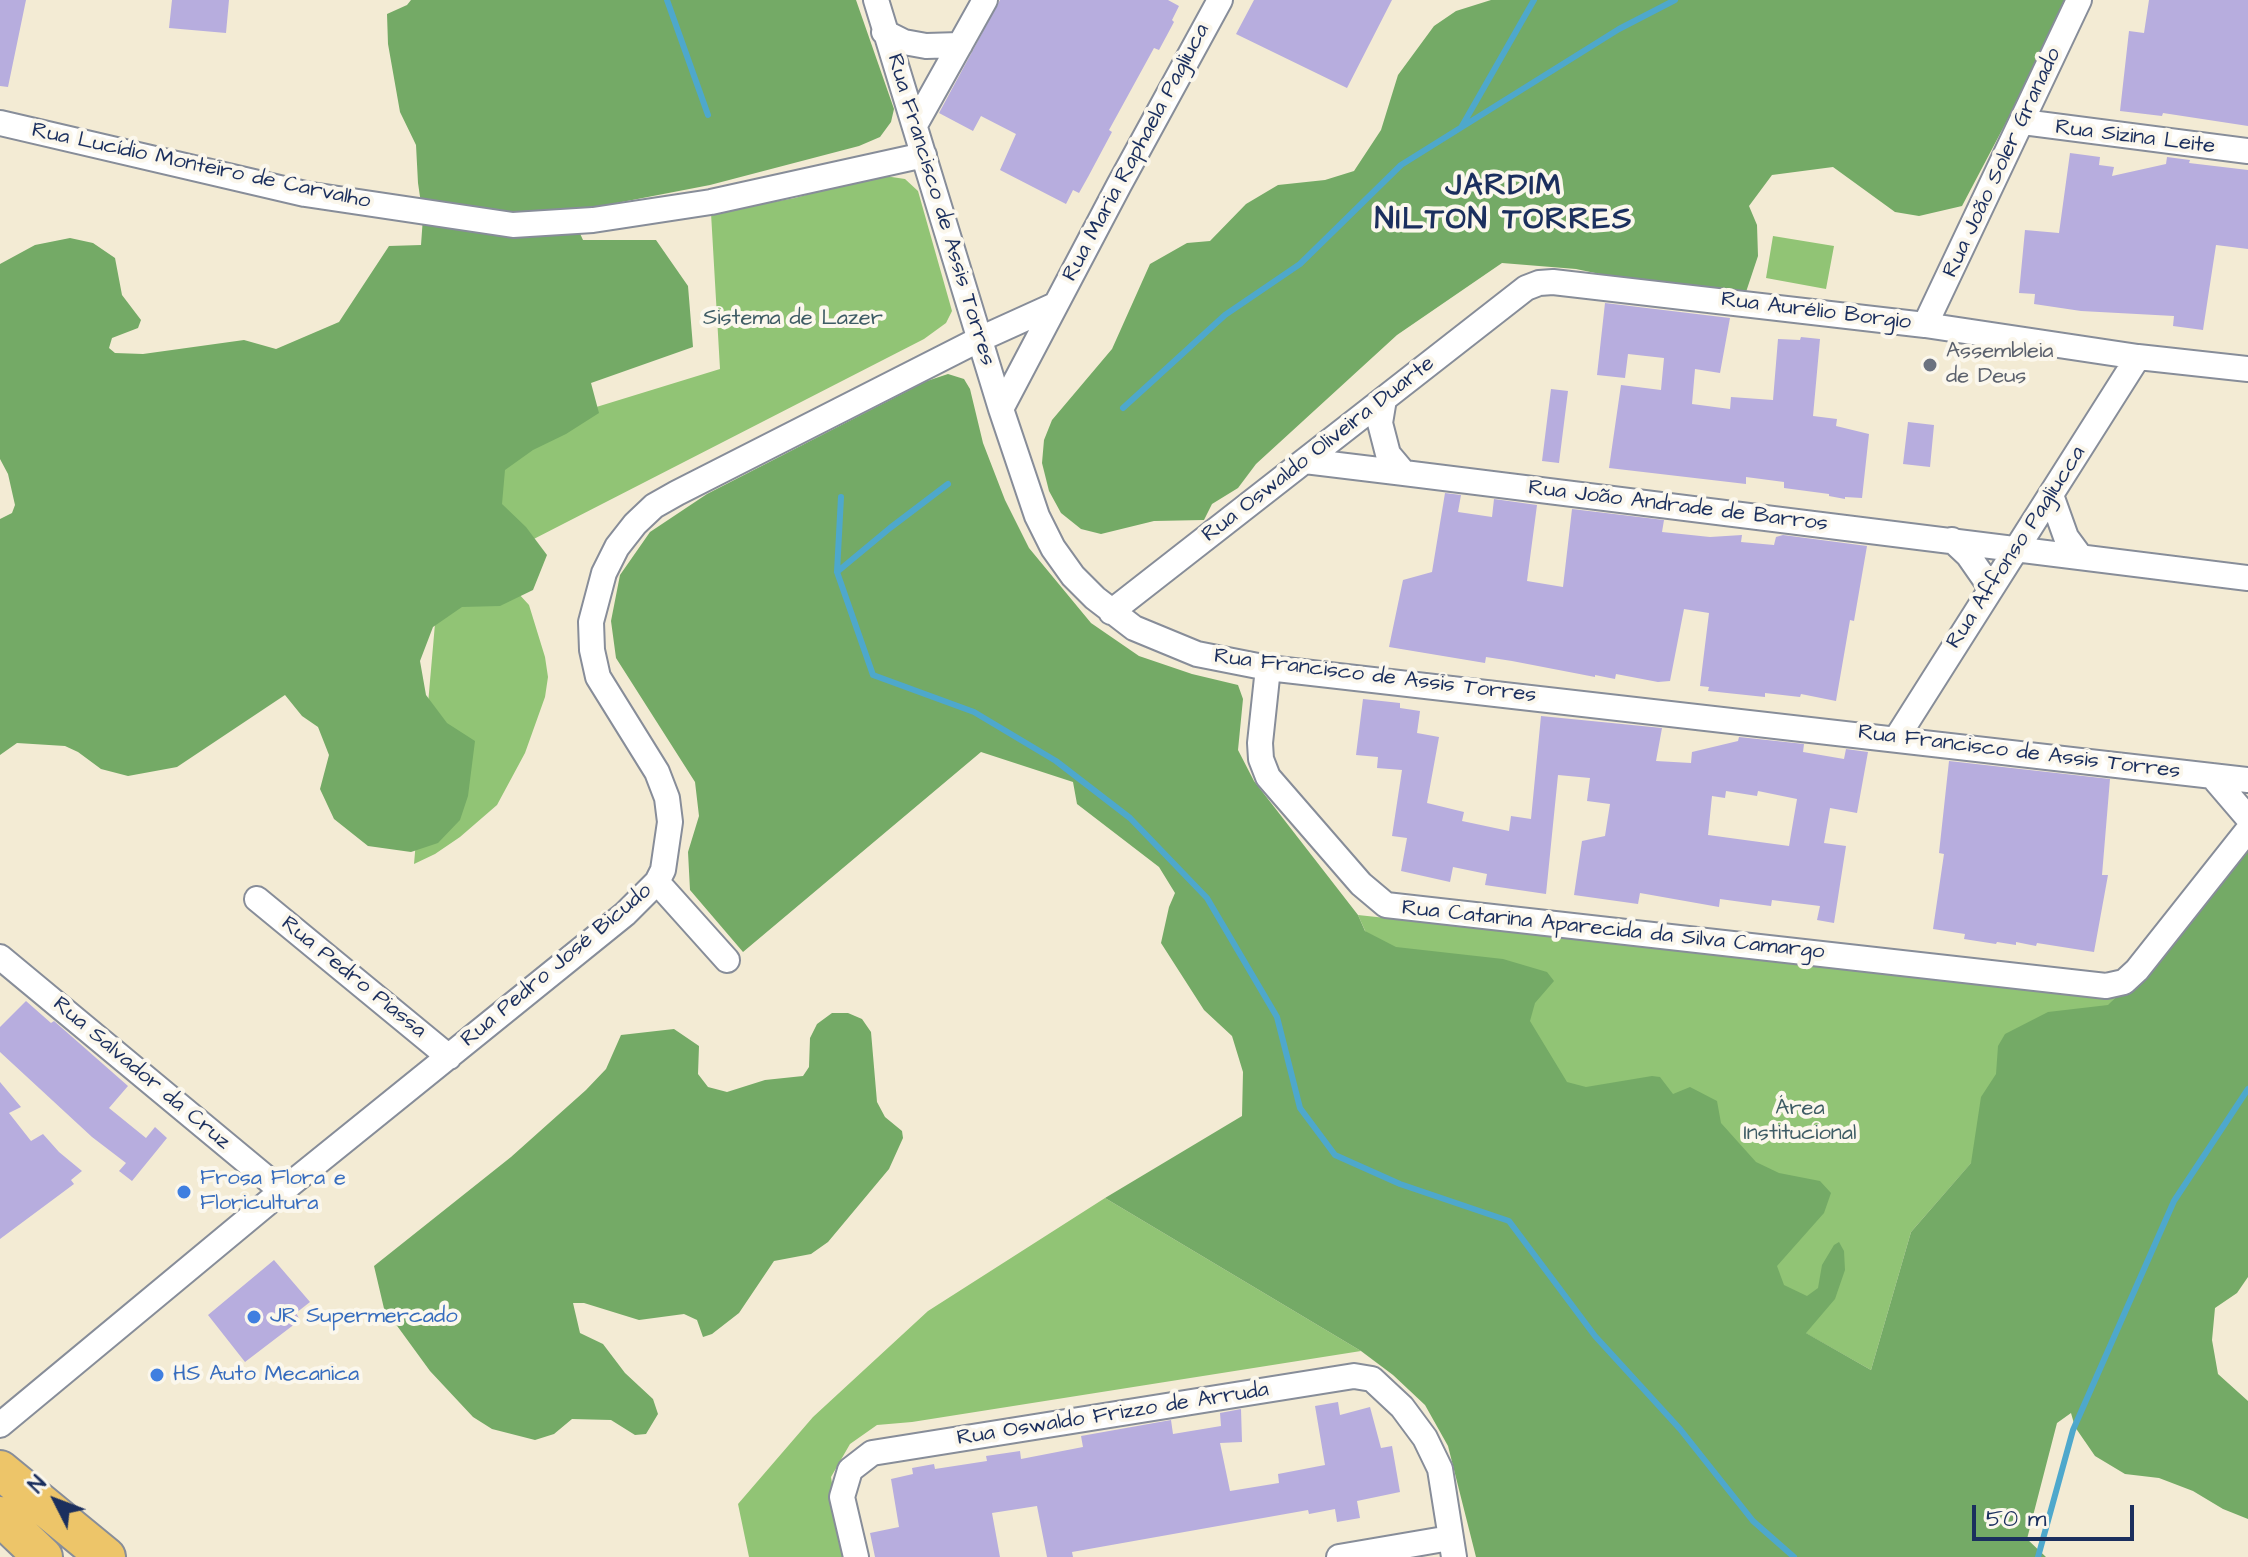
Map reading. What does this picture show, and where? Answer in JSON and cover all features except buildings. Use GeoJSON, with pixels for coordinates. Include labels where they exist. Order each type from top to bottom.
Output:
{"type":"FeatureCollection","features":[{"type":"Feature","properties":{"kind":"main road"},"geometry":{"type":"LineString","coordinates":[[0,1470],[106,1557]]}},
{"type":"Feature","properties":{"kind":"main road"},"geometry":{"type":"LineString","coordinates":[[0,1516],[43,1557]]}},
{"type":"Feature","properties":{"kind":"street","name":"Rua Francisco de Assis Torres"},"geometry":{"type":"LineString","coordinates":[[876,0],[1001,409],[1037,516],[1053,548],[1073,576],[1111,612],[1134,628],[1197,654],[1268,668],[2248,780]]}},
{"type":"Feature","properties":{"kind":"street"},"geometry":{"type":"LineString","coordinates":[[915,125],[985,0]]}},
{"type":"Feature","properties":{"kind":"street","name":"Rua Maria Raphaela Pagliuca"},"geometry":{"type":"LineString","coordinates":[[1001,409],[1220,0]]}},
{"type":"Feature","properties":{"kind":"street","name":"Rua João Soler Granado"},"geometry":{"type":"LineString","coordinates":[[1925,325],[2079,0]]}},
{"type":"Feature","properties":{"kind":"street"},"geometry":{"type":"LineString","coordinates":[[884,32],[904,42],[926,46],[960,45]]}},
{"type":"Feature","properties":{"kind":"street","name":"Rua Sizina Leite"},"geometry":{"type":"LineString","coordinates":[[2023,122],[2248,151]]}},
{"type":"Feature","properties":{"kind":"street","name":"Rua Lucídio Monteiro de Carvalho"},"geometry":{"type":"LineString","coordinates":[[0,123],[305,194],[513,225],[593,220],[711,202],[924,155]]}},
{"type":"Feature","properties":{"kind":"street","name":"Rua Aurélio Borgio"},"geometry":{"type":"LineString","coordinates":[[1526,288],[1553,282],[1925,325],[2138,357],[2248,369]]}},
{"type":"Feature","properties":{"kind":"street","name":"Rua Oswaldo Oliveira Duarte"},"geometry":{"type":"LineString","coordinates":[[1111,612],[1526,288]]}},
{"type":"Feature","properties":{"kind":"street","name":"Rua Maria Raphaela Pagliuca"},"geometry":{"type":"LineString","coordinates":[[980,339],[1055,305]]}},
{"type":"Feature","properties":{"kind":"street","name":"Rua Pedro José Bicudo"},"geometry":{"type":"LineString","coordinates":[[0,1425],[282,1191],[625,914],[657,882],[663,870],[670,822],[667,798],[657,772],[598,677],[592,650],[591,622],[604,573],[617,547],[635,524],[654,506],[980,339]]}},
{"type":"Feature","properties":{"kind":"street","name":"Rua Affonso Pagliucca"},"geometry":{"type":"LineString","coordinates":[[1896,739],[2138,357]]}},
{"type":"Feature","properties":{"kind":"street"},"geometry":{"type":"LineString","coordinates":[[1384,399],[1380,423],[1388,454],[1404,473]]}},
{"type":"Feature","properties":{"kind":"street","name":"Rua João Andrade de Barros"},"geometry":{"type":"LineString","coordinates":[[1305,461],[2248,578]]}},
{"type":"Feature","properties":{"kind":"street"},"geometry":{"type":"LineString","coordinates":[[2051,495],[2066,537],[2080,556]]}},
{"type":"Feature","properties":{"kind":"street"},"geometry":{"type":"LineString","coordinates":[[1952,540],[1968,555],[1991,588]]}},
{"type":"Feature","properties":{"kind":"street","name":"Rua Catarina Aparecida da Silva Camargo"},"geometry":{"type":"LineString","coordinates":[[1268,668],[1260,743],[1261,759],[1268,777],[1361,884],[1386,905],[2106,986],[2124,982],[2137,970],[2248,830]]}},
{"type":"Feature","properties":{"kind":"street","name":"Rua Francisco de Assis Torres"},"geometry":{"type":"LineString","coordinates":[[2212,776],[2248,818]]}},
{"type":"Feature","properties":{"kind":"street"},"geometry":{"type":"LineString","coordinates":[[657,882],[727,960]]}},
{"type":"Feature","properties":{"kind":"street","name":"Rua Pedro Piassa"},"geometry":{"type":"LineString","coordinates":[[257,899],[449,1057]]}},
{"type":"Feature","properties":{"kind":"street","name":"Rua Salvador da Cruz"},"geometry":{"type":"LineString","coordinates":[[0,957],[282,1191]]}},
{"type":"Feature","properties":{"kind":"street","name":"Rua Oswaldo Frizzo de Arruda"},"geometry":{"type":"LineString","coordinates":[[856,1557],[842,1497],[850,1470],[872,1453],[1354,1376],[1372,1379],[1402,1407],[1425,1438],[1440,1469],[1452,1547]]}},
{"type":"Feature","properties":{"kind":"street"},"geometry":{"type":"LineString","coordinates":[[1339,1557],[1452,1547]]}},
{"type":"Feature","properties":{"kind":"green space"},"geometry":{"type":"Polygon","coordinates":[[[411,0],[856,0],[894,109],[891,122],[880,137],[859,146],[710,185],[570,212],[583,240],[656,240],[688,286],[693,347],[591,383],[599,413],[533,450],[505,470],[502,504],[526,527],[547,555],[533,590],[500,606],[462,607],[433,627],[420,661],[426,695],[447,723],[475,741],[468,796],[460,820],[438,843],[411,852],[368,846],[334,819],[320,789],[329,755],[318,727],[302,716],[285,695],[177,767],[128,776],[101,769],[65,746],[17,743],[0,755],[0,519],[12,513],[15,505],[8,474],[0,459],[0,264],[35,245],[70,238],[93,243],[115,258],[122,295],[141,320],[138,328],[112,338],[109,348],[115,353],[143,354],[244,340],[276,349],[339,322],[389,246],[421,245],[423,217],[416,145],[400,112],[388,44],[387,14],[411,0]]]}},
{"type":"Feature","properties":{"kind":"green space"},"geometry":{"type":"Polygon","coordinates":[[[1491,0],[2066,0],[1962,206],[1919,216],[1895,212],[1833,167],[1772,175],[1749,206],[1757,225],[1758,256],[1746,292],[1638,282],[1576,269],[1502,263],[1397,335],[1256,464],[1238,488],[1212,504],[1204,520],[1154,521],[1101,534],[1081,529],[1061,513],[1049,491],[1042,463],[1044,440],[1052,420],[1112,349],[1150,264],[1187,243],[1210,241],[1246,204],[1278,185],[1325,180],[1354,171],[1381,130],[1398,75],[1434,26],[1456,11],[1491,0]]]}},
{"type":"Feature","properties":{"kind":"green space","name":"Sistema de Lazer"},"geometry":{"type":"Polygon","coordinates":[[[885,176],[905,179],[918,191],[952,311],[946,323],[924,339],[485,564],[507,581],[529,605],[545,657],[548,677],[545,697],[525,753],[497,805],[460,837],[414,864],[450,452],[720,369],[711,213],[795,198],[885,176]]]}},
{"type":"Feature","properties":{"kind":"green space"},"geometry":{"type":"Polygon","coordinates":[[[1773,236],[1834,246],[1826,289],[1766,278],[1773,236]]]}},
{"type":"Feature","properties":{"kind":"green space"},"geometry":{"type":"Polygon","coordinates":[[[948,374],[964,379],[970,389],[983,443],[1005,500],[1029,548],[1091,623],[1139,656],[1238,685],[1243,699],[1238,750],[1254,781],[1358,915],[1365,931],[1396,947],[1503,959],[1547,972],[1554,981],[1535,1003],[1530,1021],[1567,1082],[1586,1087],[1652,1076],[1660,1077],[1673,1094],[1690,1087],[1717,1101],[1721,1123],[1756,1162],[1779,1173],[1820,1181],[1831,1193],[1824,1213],[1777,1266],[1784,1285],[1807,1296],[1818,1288],[1822,1265],[1839,1242],[1844,1251],[1845,1270],[1835,1299],[1806,1333],[1871,1370],[1911,1232],[1971,1163],[1981,1097],[1996,1074],[1998,1046],[2005,1034],[2048,1012],[2108,1005],[2137,985],[2248,851],[2248,1277],[2237,1293],[2215,1308],[2212,1340],[2218,1374],[2248,1401],[2248,1519],[2223,1509],[2193,1491],[2159,1478],[2125,1474],[2095,1456],[2075,1427],[2071,1413],[2057,1423],[2027,1539],[2046,1557],[1476,1557],[1448,1446],[1425,1405],[1361,1351],[1105,1198],[1242,1116],[1243,1072],[1232,1036],[1204,1010],[1161,943],[1175,893],[1159,867],[1077,804],[1073,782],[981,752],[743,952],[690,890],[688,852],[699,816],[695,782],[616,658],[611,621],[620,575],[650,532],[707,494],[927,381],[948,374]]]}},
{"type":"Feature","properties":{"kind":"green space","name":"Área Institucional"},"geometry":{"type":"Polygon","coordinates":[[[1358,915],[2116,997],[1911,1232],[1871,1370],[1770,1313],[1398,1004],[1358,915]]]}},
{"type":"Feature","properties":{"kind":"green space"},"geometry":{"type":"Polygon","coordinates":[[[832,1013],[848,1013],[862,1019],[871,1032],[877,1102],[885,1117],[902,1131],[903,1138],[889,1169],[828,1242],[811,1254],[774,1261],[739,1313],[712,1334],[703,1337],[697,1320],[684,1314],[639,1320],[584,1303],[573,1303],[580,1333],[603,1344],[625,1373],[653,1399],[658,1414],[646,1434],[635,1435],[611,1420],[572,1419],[554,1434],[535,1440],[492,1429],[473,1417],[430,1371],[395,1323],[386,1317],[374,1266],[511,1157],[586,1090],[606,1069],[621,1035],[674,1029],[699,1046],[698,1074],[708,1087],[727,1092],[765,1080],[803,1076],[809,1067],[810,1038],[817,1024],[832,1013]]]}},
{"type":"Feature","properties":{"kind":"green space"},"geometry":{"type":"Polygon","coordinates":[[[1105,1198],[1361,1351],[877,1425],[850,1444],[831,1477],[844,1557],[749,1557],[738,1504],[813,1417],[928,1311],[1105,1198]]]}},
{"type":"Feature","properties":{"kind":"waterway"},"geometry":{"type":"LineString","coordinates":[[667,0],[708,115]]}},
{"type":"Feature","properties":{"kind":"waterway"},"geometry":{"type":"LineString","coordinates":[[1462,126],[1534,0]]}},
{"type":"Feature","properties":{"kind":"waterway"},"geometry":{"type":"LineString","coordinates":[[1123,408],[1225,315],[1300,264],[1401,165],[1619,29],[1675,0]]}},
{"type":"Feature","properties":{"kind":"waterway"},"geometry":{"type":"LineString","coordinates":[[837,572],[948,484]]}},
{"type":"Feature","properties":{"kind":"waterway"},"geometry":{"type":"LineString","coordinates":[[841,497],[837,572],[873,675],[974,712],[1056,761],[1130,818],[1207,898],[1277,1017],[1300,1108],[1335,1155],[1400,1184],[1509,1221],[1595,1336],[1680,1429],[1753,1521],[1794,1557]]}},
{"type":"Feature","properties":{"kind":"waterway"},"geometry":{"type":"LineString","coordinates":[[2038,1557],[2073,1430],[2174,1201],[2248,1089]]}},
{"type":"Feature","properties":{"kind":"place","name":"Assembleia de Deus"},"geometry":{"type":"Point","coordinates":[1930,365]}},
{"type":"Feature","properties":{"kind":"place","name":"Frosa Flora e Floricultura"},"geometry":{"type":"Point","coordinates":[184,1192]}},
{"type":"Feature","properties":{"kind":"place","name":"JR Supermercado"},"geometry":{"type":"Point","coordinates":[254,1317]}},
{"type":"Feature","properties":{"kind":"place","name":"HS Auto Mecanica"},"geometry":{"type":"Point","coordinates":[157,1375]}},
{"type":"Feature","properties":{"kind":"district","name":"JARDIM NILTON TORRES"},"geometry":{"type":"Point","coordinates":[1504,205]}}]}
